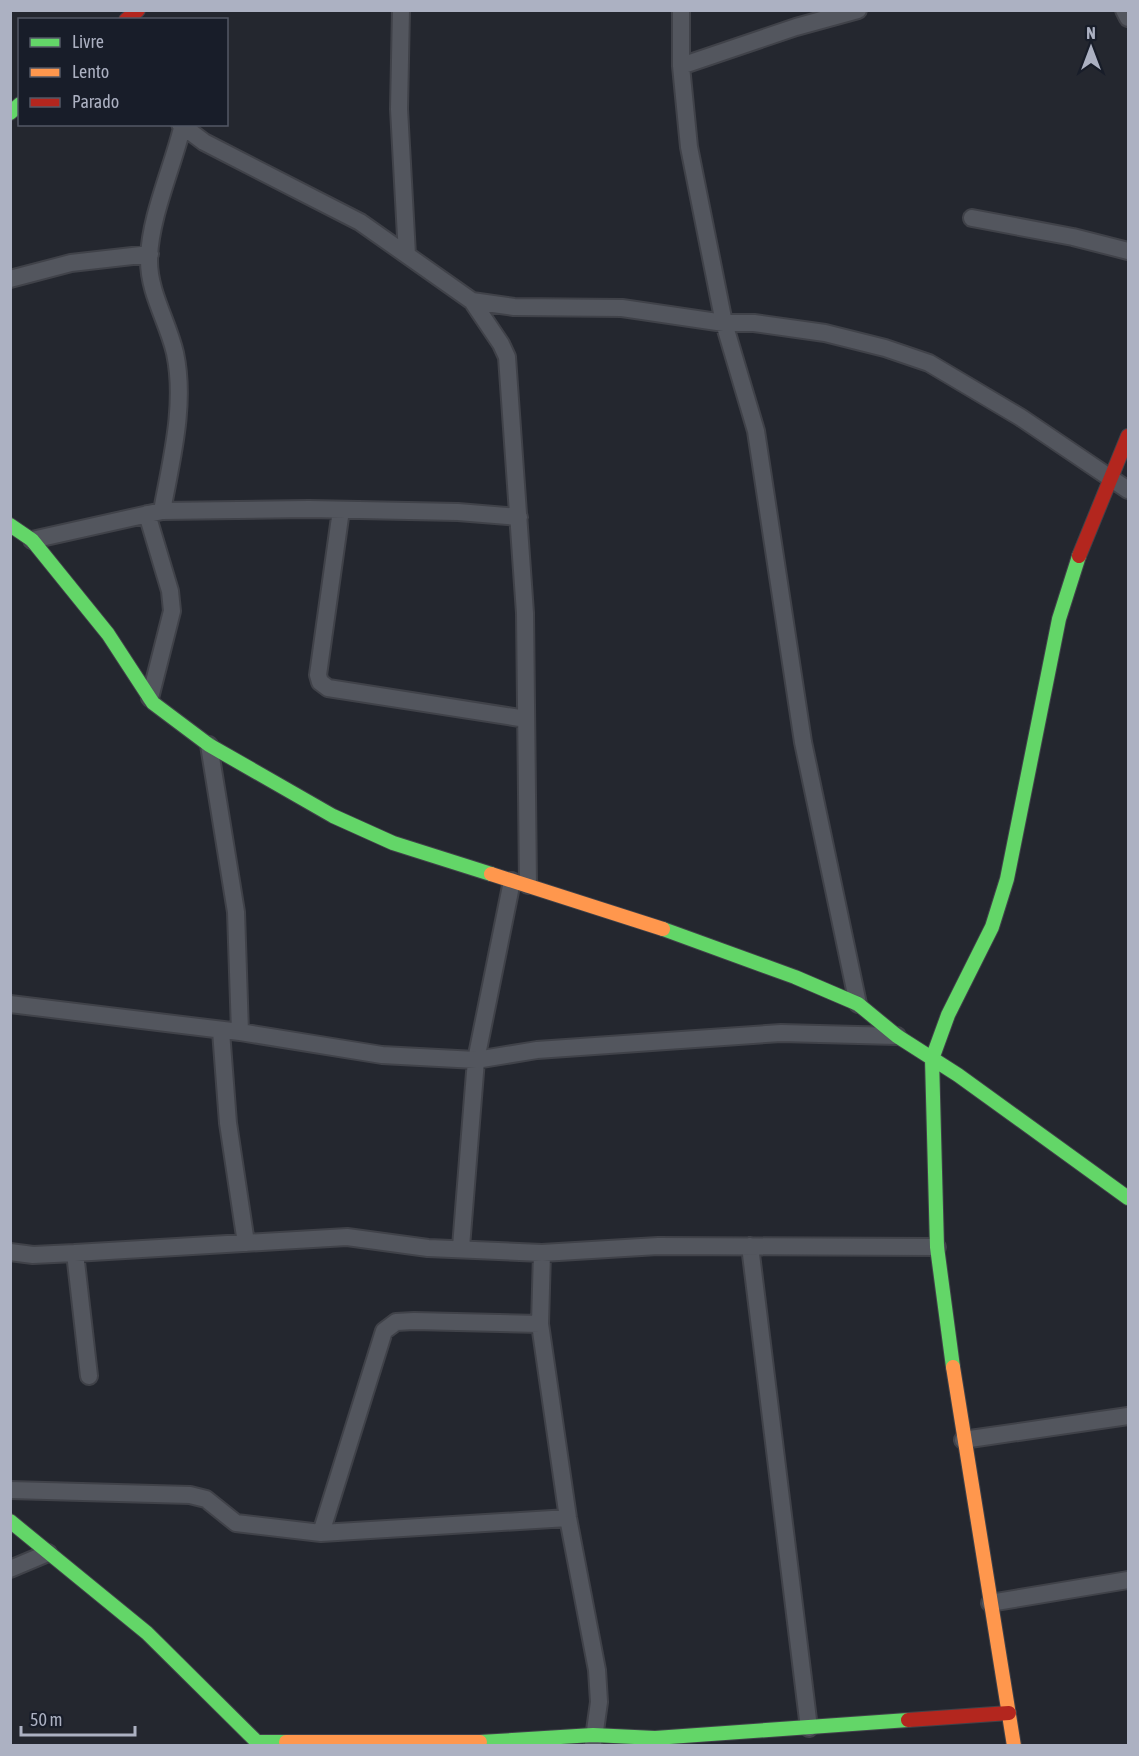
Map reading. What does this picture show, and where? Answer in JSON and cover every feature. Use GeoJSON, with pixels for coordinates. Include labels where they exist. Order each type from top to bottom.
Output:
{"type":"FeatureCollection","features":[{"type":"Feature","properties":{"kind":"street"},"geometry":{"type":"LineString","coordinates":[[401,10],[399,109],[408,255]]}},
{"type":"Feature","properties":{"kind":"street"},"geometry":{"type":"LineString","coordinates":[[681,10],[681,66],[689,147],[724,323],[756,431],[803,742],[858,1004]]}},
{"type":"Feature","properties":{"kind":"street"},"geometry":{"type":"LineString","coordinates":[[681,66],[796,27],[858,10]]}},
{"type":"Feature","properties":{"kind":"street"},"geometry":{"type":"LineString","coordinates":[[1124,10],[1128,18]]}},
{"type":"Feature","properties":{"kind":"street"},"geometry":{"type":"LineString","coordinates":[[150,698],[172,610],[154,513],[176,432],[178,375],[171,336],[151,280],[150,254],[155,223],[181,126],[263,174],[360,222],[408,255],[472,301],[501,344],[507,357],[525,613],[526,719],[520,883],[476,1060],[461,1247]]}},
{"type":"Feature","properties":{"kind":"street"},"geometry":{"type":"LineString","coordinates":[[972,218],[1073,237],[1128,251]]}},
{"type":"Feature","properties":{"kind":"street"},"geometry":{"type":"LineString","coordinates":[[10,279],[71,263],[150,254]]}},
{"type":"Feature","properties":{"kind":"street"},"geometry":{"type":"LineString","coordinates":[[472,301],[514,307],[622,308],[724,323],[754,323],[825,333],[885,348],[929,363],[1020,417],[1128,490]]}},
{"type":"Feature","properties":{"kind":"street"},"geometry":{"type":"LineString","coordinates":[[1014,1746],[963,1440],[937,1247],[932,1059],[948,1015],[992,927],[1007,879],[1059,619],[1086,535],[1128,436]]}},
{"type":"Feature","properties":{"kind":"street"},"geometry":{"type":"LineString","coordinates":[[341,510],[318,675],[320,682],[328,688],[526,719]]}},
{"type":"Feature","properties":{"kind":"street"},"geometry":{"type":"LineString","coordinates":[[32,540],[154,513],[341,510],[458,512],[519,517]]}},
{"type":"Feature","properties":{"kind":"street"},"geometry":{"type":"LineString","coordinates":[[10,525],[32,540],[108,634],[150,698],[209,745],[333,816],[393,843],[683,936],[795,977],[858,1004],[897,1036],[1128,1198]]}},
{"type":"Feature","properties":{"kind":"street"},"geometry":{"type":"LineString","coordinates":[[209,745],[236,912],[240,1032]]}},
{"type":"Feature","properties":{"kind":"street"},"geometry":{"type":"LineString","coordinates":[[10,1004],[240,1032],[382,1055],[476,1060],[537,1050],[781,1033],[897,1036]]}},
{"type":"Feature","properties":{"kind":"street"},"geometry":{"type":"LineString","coordinates":[[221,1031],[228,1123],[246,1243]]}},
{"type":"Feature","properties":{"kind":"street"},"geometry":{"type":"LineString","coordinates":[[10,1252],[33,1255],[347,1237],[428,1248],[461,1247],[542,1252],[658,1246],[937,1247]]}},
{"type":"Feature","properties":{"kind":"street"},"geometry":{"type":"LineString","coordinates":[[750,1246],[809,1728]]}},
{"type":"Feature","properties":{"kind":"street"},"geometry":{"type":"LineString","coordinates":[[542,1252],[540,1324],[568,1518],[597,1670],[599,1702],[593,1740]]}},
{"type":"Feature","properties":{"kind":"street"},"geometry":{"type":"LineString","coordinates":[[75,1253],[89,1376]]}},
{"type":"Feature","properties":{"kind":"street"},"geometry":{"type":"LineString","coordinates":[[321,1533],[384,1331],[396,1322],[414,1321],[540,1324]]}},
{"type":"Feature","properties":{"kind":"street"},"geometry":{"type":"LineString","coordinates":[[963,1440],[1128,1416]]}},
{"type":"Feature","properties":{"kind":"street"},"geometry":{"type":"LineString","coordinates":[[10,1490],[190,1495],[206,1499],[236,1523],[321,1533],[568,1518]]}},
{"type":"Feature","properties":{"kind":"street"},"geometry":{"type":"LineString","coordinates":[[10,1521],[147,1633],[257,1744],[459,1743],[655,1738],[1009,1713]]}},
{"type":"Feature","properties":{"kind":"street"},"geometry":{"type":"LineString","coordinates":[[10,1569],[48,1553]]}},
{"type":"Feature","properties":{"kind":"street"},"geometry":{"type":"LineString","coordinates":[[990,1604],[1128,1580]]}},
{"type":"Feature","properties":{"kind":"traffic: fast"},"geometry":{"type":"LineString","coordinates":[[10,113],[18,106]]}},
{"type":"Feature","properties":{"kind":"traffic: fast"},"geometry":{"type":"LineString","coordinates":[[10,525],[32,540],[108,634],[153,703],[209,745],[333,816],[393,843],[491,874]]}},
{"type":"Feature","properties":{"kind":"traffic: fast"},"geometry":{"type":"LineString","coordinates":[[953,1367],[937,1247],[932,1059],[948,1015],[992,927],[1007,879],[1059,619],[1079,556]]}},
{"type":"Feature","properties":{"kind":"traffic: fast"},"geometry":{"type":"LineString","coordinates":[[663,929],[795,977],[858,1004],[897,1036],[958,1075],[1128,1198]]}},
{"type":"Feature","properties":{"kind":"traffic: fast"},"geometry":{"type":"LineString","coordinates":[[10,1521],[147,1633],[257,1742],[286,1742]]}},
{"type":"Feature","properties":{"kind":"traffic: fast"},"geometry":{"type":"LineString","coordinates":[[480,1742],[593,1735],[655,1738],[908,1720]]}},
{"type":"Feature","properties":{"kind":"traffic: slow"},"geometry":{"type":"LineString","coordinates":[[491,874],[663,929]]}},
{"type":"Feature","properties":{"kind":"traffic: slow"},"geometry":{"type":"LineString","coordinates":[[953,1367],[1014,1746]]}},
{"type":"Feature","properties":{"kind":"traffic: slow"},"geometry":{"type":"LineString","coordinates":[[286,1742],[480,1742]]}},
{"type":"Feature","properties":{"kind":"traffic: jam"},"geometry":{"type":"LineString","coordinates":[[128,18],[138,10]]}},
{"type":"Feature","properties":{"kind":"traffic: jam"},"geometry":{"type":"LineString","coordinates":[[1079,556],[1128,436]]}},
{"type":"Feature","properties":{"kind":"traffic: jam"},"geometry":{"type":"LineString","coordinates":[[908,1720],[1009,1713]]}}]}
